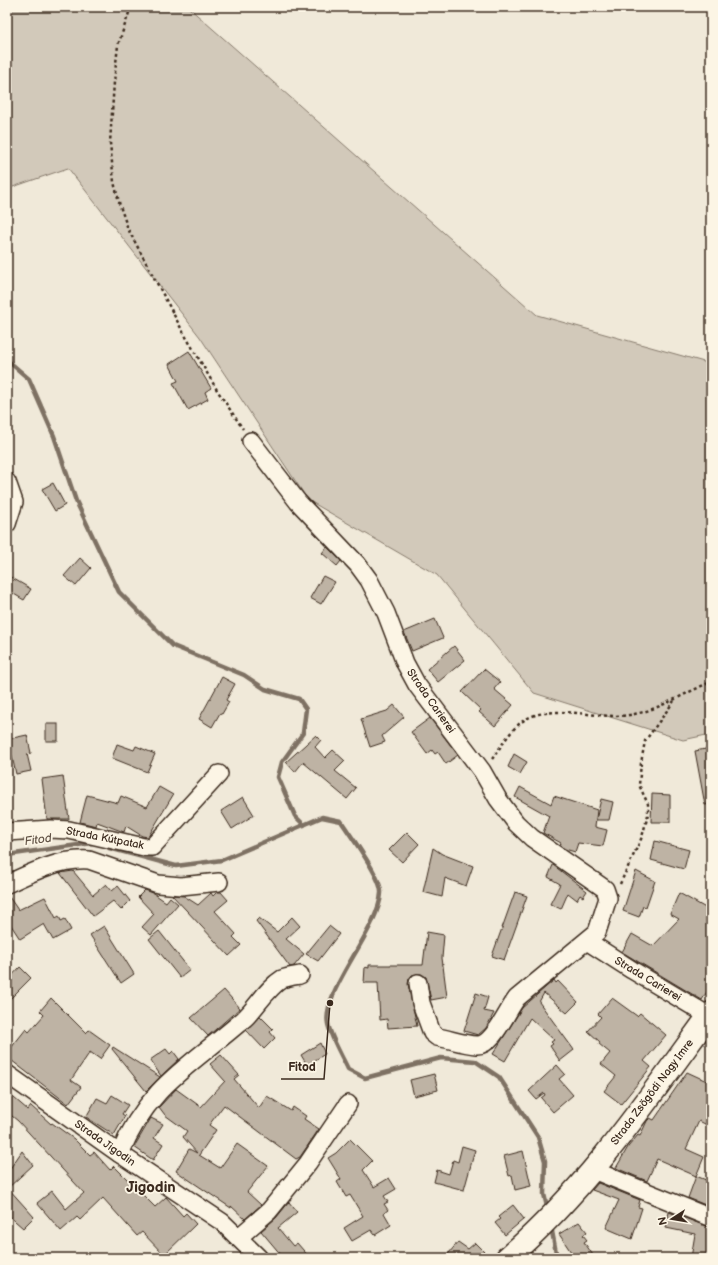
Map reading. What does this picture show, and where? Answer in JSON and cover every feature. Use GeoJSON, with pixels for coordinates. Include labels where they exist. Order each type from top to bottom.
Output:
{"type":"FeatureCollection","features":[{"type":"Feature","properties":{"kind":"main road","name":"Strada Zsögödi Nagy Imre"},"geometry":{"type":"LineString","coordinates":[[507,1258],[560,1208],[593,1170],[650,1097],[710,1014]]}},
{"type":"Feature","properties":{"kind":"street","name":"Strada Carierei"},"geometry":{"type":"LineString","coordinates":[[251,442],[298,502],[358,565],[369,580],[379,597],[404,663],[417,685],[482,771],[498,799],[516,823],[532,838],[605,889],[608,898]]}},
{"type":"Feature","properties":{"kind":"street"},"geometry":{"type":"LineString","coordinates":[[7,482],[14,502],[7,524]]}},
{"type":"Feature","properties":{"kind":"street","name":"Strada Kútpatak"},"geometry":{"type":"LineString","coordinates":[[7,832],[51,829],[69,830],[144,848],[152,847],[219,774]]}},
{"type":"Feature","properties":{"kind":"street"},"geometry":{"type":"LineString","coordinates":[[7,884],[53,865],[80,860],[89,860],[158,884],[181,886],[219,882]]}},
{"type":"Feature","properties":{"kind":"street"},"geometry":{"type":"LineString","coordinates":[[418,984],[421,1003],[432,1033],[436,1036],[478,1046],[486,1044],[492,1038],[508,1008],[517,998],[528,987],[588,941],[597,932],[608,898]]}},
{"type":"Feature","properties":{"kind":"street","name":"Strada Carierei"},"geometry":{"type":"LineString","coordinates":[[588,941],[632,970],[710,1014]]}},
{"type":"Feature","properties":{"kind":"street"},"geometry":{"type":"LineString","coordinates":[[120,1154],[128,1134],[144,1108],[164,1085],[245,1018],[270,989],[283,979],[300,975]]}},
{"type":"Feature","properties":{"kind":"street","name":"Strada Jigodin"},"geometry":{"type":"LineString","coordinates":[[7,1074],[120,1154],[222,1222],[260,1258]]}},
{"type":"Feature","properties":{"kind":"street"},"geometry":{"type":"LineString","coordinates":[[239,1238],[269,1211],[308,1163],[348,1104]]}},
{"type":"Feature","properties":{"kind":"street"},"geometry":{"type":"LineString","coordinates":[[593,1170],[711,1218]]}},
{"type":"Feature","properties":{"kind":"path"},"geometry":{"type":"LineString","coordinates":[[131,7],[118,45],[110,136],[112,169],[120,206],[128,229],[182,330],[217,390],[251,442]]}},
{"type":"Feature","properties":{"kind":"path"},"geometry":{"type":"LineString","coordinates":[[482,771],[514,730],[530,717],[549,713],[596,716],[630,715],[674,700],[711,682]]}},
{"type":"Feature","properties":{"kind":"path"},"geometry":{"type":"LineString","coordinates":[[608,898],[620,884],[644,830],[648,804],[639,785],[645,741],[674,700]]}},
{"type":"Feature","properties":{"kind":"shaded area"},"geometry":{"type":"Polygon","coordinates":[[[7,7],[188,7],[537,315],[711,364],[711,734],[683,740],[534,693],[437,575],[308,500],[200,337],[68,168],[7,189],[7,7]]]}},
{"type":"Feature","properties":{"kind":"building"},"geometry":{"type":"Polygon","coordinates":[[[189,351],[211,388],[205,392],[208,399],[188,410],[173,383],[178,381],[169,364],[189,351]]]}},
{"type":"Feature","properties":{"kind":"building"},"geometry":{"type":"Polygon","coordinates":[[[53,483],[65,505],[55,511],[42,489],[53,483]]]}},
{"type":"Feature","properties":{"kind":"building"},"geometry":{"type":"Polygon","coordinates":[[[327,547],[341,561],[337,566],[322,553],[327,547]]]}},
{"type":"Feature","properties":{"kind":"building"},"geometry":{"type":"Polygon","coordinates":[[[80,558],[91,568],[76,586],[64,576],[80,558]]]}},
{"type":"Feature","properties":{"kind":"building"},"geometry":{"type":"Polygon","coordinates":[[[7,575],[31,589],[24,600],[7,590],[7,575]]]}},
{"type":"Feature","properties":{"kind":"building"},"geometry":{"type":"Polygon","coordinates":[[[323,576],[335,582],[321,604],[310,598],[323,576]]]}},
{"type":"Feature","properties":{"kind":"building"},"geometry":{"type":"Polygon","coordinates":[[[435,619],[443,638],[412,651],[404,632],[435,619]]]}},
{"type":"Feature","properties":{"kind":"building"},"geometry":{"type":"Polygon","coordinates":[[[454,646],[465,660],[438,682],[427,669],[454,646]]]}},
{"type":"Feature","properties":{"kind":"building"},"geometry":{"type":"Polygon","coordinates":[[[484,669],[500,682],[494,689],[513,705],[495,726],[479,712],[481,710],[462,692],[484,669]]]}},
{"type":"Feature","properties":{"kind":"building"},"geometry":{"type":"Polygon","coordinates":[[[222,677],[235,684],[226,700],[229,702],[222,714],[220,713],[212,727],[199,719],[222,677]]]}},
{"type":"Feature","properties":{"kind":"building"},"geometry":{"type":"Polygon","coordinates":[[[394,705],[404,717],[382,736],[385,742],[370,747],[361,719],[387,711],[394,705]]]}},
{"type":"Feature","properties":{"kind":"building"},"geometry":{"type":"Polygon","coordinates":[[[430,718],[458,755],[446,764],[438,752],[435,754],[432,750],[427,754],[411,732],[430,718]]]}},
{"type":"Feature","properties":{"kind":"building"},"geometry":{"type":"Polygon","coordinates":[[[46,724],[58,724],[58,741],[46,741],[46,724]]]}},
{"type":"Feature","properties":{"kind":"building"},"geometry":{"type":"Polygon","coordinates":[[[27,735],[31,753],[27,754],[31,771],[16,774],[8,739],[27,735]]]}},
{"type":"Feature","properties":{"kind":"building"},"geometry":{"type":"Polygon","coordinates":[[[316,735],[321,740],[315,747],[325,758],[333,750],[345,761],[335,771],[356,788],[347,799],[303,762],[295,772],[286,762],[316,735]]]}},
{"type":"Feature","properties":{"kind":"building"},"geometry":{"type":"Polygon","coordinates":[[[117,744],[134,750],[136,746],[155,754],[147,772],[112,758],[117,744]]]}},
{"type":"Feature","properties":{"kind":"building"},"geometry":{"type":"Polygon","coordinates":[[[711,748],[711,804],[705,805],[695,751],[711,748]]]}},
{"type":"Feature","properties":{"kind":"building"},"geometry":{"type":"Polygon","coordinates":[[[514,754],[527,762],[520,774],[508,767],[514,754]]]}},
{"type":"Feature","properties":{"kind":"building"},"geometry":{"type":"Polygon","coordinates":[[[63,776],[69,819],[47,819],[42,779],[63,776]]]}},
{"type":"Feature","properties":{"kind":"building"},"geometry":{"type":"Polygon","coordinates":[[[159,787],[173,795],[148,837],[142,836],[126,826],[124,832],[97,822],[96,826],[80,822],[87,795],[118,803],[121,796],[147,807],[159,787]]]}},
{"type":"Feature","properties":{"kind":"building"},"geometry":{"type":"Polygon","coordinates":[[[520,787],[551,804],[554,796],[597,810],[595,827],[607,830],[603,846],[578,843],[575,852],[560,846],[561,843],[543,833],[549,816],[515,797],[520,787]]]}},
{"type":"Feature","properties":{"kind":"building"},"geometry":{"type":"Polygon","coordinates":[[[652,794],[670,795],[670,822],[651,822],[652,794]]]}},
{"type":"Feature","properties":{"kind":"building"},"geometry":{"type":"Polygon","coordinates":[[[243,797],[254,815],[232,829],[221,811],[243,797]]]}},
{"type":"Feature","properties":{"kind":"building"},"geometry":{"type":"Polygon","coordinates":[[[601,799],[613,802],[609,820],[596,820],[601,799]]]}},
{"type":"Feature","properties":{"kind":"building"},"geometry":{"type":"Polygon","coordinates":[[[407,832],[419,844],[402,862],[389,850],[407,832]]]}},
{"type":"Feature","properties":{"kind":"building"},"geometry":{"type":"Polygon","coordinates":[[[655,841],[689,850],[684,869],[651,860],[655,841]]]}},
{"type":"Feature","properties":{"kind":"building"},"geometry":{"type":"Polygon","coordinates":[[[433,848],[442,854],[473,866],[466,886],[445,878],[442,897],[423,892],[433,848]]]}},
{"type":"Feature","properties":{"kind":"building"},"geometry":{"type":"Polygon","coordinates":[[[553,865],[587,891],[583,897],[580,895],[577,900],[568,893],[561,909],[550,904],[560,884],[548,877],[553,865]]]}},
{"type":"Feature","properties":{"kind":"building"},"geometry":{"type":"Polygon","coordinates":[[[73,871],[93,895],[106,884],[112,891],[118,886],[130,901],[121,910],[113,901],[93,916],[60,873],[73,871]]]}},
{"type":"Feature","properties":{"kind":"building"},"geometry":{"type":"Polygon","coordinates":[[[636,871],[655,881],[646,907],[643,906],[639,917],[623,911],[636,871]]]}},
{"type":"Feature","properties":{"kind":"building"},"geometry":{"type":"Polygon","coordinates":[[[145,890],[153,893],[166,902],[170,897],[178,904],[151,935],[142,927],[154,914],[138,897],[145,890]]]}},
{"type":"Feature","properties":{"kind":"building"},"geometry":{"type":"Polygon","coordinates":[[[217,892],[221,892],[228,900],[215,911],[236,934],[233,937],[241,945],[229,956],[172,895],[184,896],[198,905],[211,893],[213,896],[217,892]]]}},
{"type":"Feature","properties":{"kind":"building"},"geometry":{"type":"Polygon","coordinates":[[[515,892],[527,896],[504,960],[492,956],[515,892]]]}},
{"type":"Feature","properties":{"kind":"building"},"geometry":{"type":"Polygon","coordinates":[[[679,893],[711,911],[711,985],[702,1000],[622,952],[632,934],[653,946],[679,919],[670,914],[679,893]]]}},
{"type":"Feature","properties":{"kind":"building"},"geometry":{"type":"Polygon","coordinates":[[[7,894],[18,910],[45,897],[56,918],[59,916],[61,921],[65,919],[71,930],[53,940],[44,924],[20,939],[7,919],[7,894]]]}},
{"type":"Feature","properties":{"kind":"building"},"geometry":{"type":"Polygon","coordinates":[[[292,917],[300,926],[286,939],[304,954],[294,966],[290,967],[256,921],[259,918],[277,932],[292,917]]]}},
{"type":"Feature","properties":{"kind":"building"},"geometry":{"type":"Polygon","coordinates":[[[104,926],[134,974],[121,983],[90,935],[104,926]]]}},
{"type":"Feature","properties":{"kind":"building"},"geometry":{"type":"Polygon","coordinates":[[[329,926],[339,934],[318,961],[306,954],[329,926]]]}},
{"type":"Feature","properties":{"kind":"building"},"geometry":{"type":"Polygon","coordinates":[[[159,931],[190,970],[180,978],[149,939],[159,931]]]}},
{"type":"Feature","properties":{"kind":"building"},"geometry":{"type":"Polygon","coordinates":[[[427,932],[444,935],[442,958],[447,997],[431,1000],[426,977],[421,974],[412,975],[408,984],[417,1026],[388,1028],[387,1019],[380,1020],[378,983],[364,983],[365,967],[369,968],[369,965],[423,965],[427,932]]]}},
{"type":"Feature","properties":{"kind":"building"},"geometry":{"type":"Polygon","coordinates":[[[20,967],[31,978],[7,1002],[7,981],[20,967]]]}},
{"type":"Feature","properties":{"kind":"building"},"geometry":{"type":"Polygon","coordinates":[[[554,980],[556,983],[558,981],[578,1002],[567,1013],[544,993],[539,1002],[574,1050],[560,1061],[550,1046],[553,1044],[551,1042],[554,1040],[530,1018],[505,1061],[493,1054],[522,1008],[554,980]]]}},
{"type":"Feature","properties":{"kind":"building"},"geometry":{"type":"Polygon","coordinates":[[[224,990],[240,1008],[208,1036],[191,1018],[224,990]]]}},
{"type":"Feature","properties":{"kind":"building"},"geometry":{"type":"Polygon","coordinates":[[[476,993],[488,997],[484,1011],[494,1013],[486,1028],[478,1035],[464,1031],[476,993]]]}},
{"type":"Feature","properties":{"kind":"building"},"geometry":{"type":"Polygon","coordinates":[[[51,998],[86,1033],[89,1030],[110,1045],[100,1059],[90,1052],[71,1080],[81,1087],[68,1104],[7,1057],[7,1053],[26,1029],[29,1032],[44,1015],[40,1011],[51,998]]]}},
{"type":"Feature","properties":{"kind":"building"},"geometry":{"type":"Polygon","coordinates":[[[612,998],[637,1016],[640,1013],[666,1035],[644,1061],[651,1067],[621,1104],[604,1091],[616,1076],[601,1064],[610,1053],[599,1044],[600,1042],[588,1031],[601,1017],[598,1014],[612,998]]]}},
{"type":"Feature","properties":{"kind":"building"},"geometry":{"type":"Polygon","coordinates":[[[260,1016],[273,1029],[270,1032],[275,1038],[264,1049],[246,1030],[260,1016]]]}},
{"type":"Feature","properties":{"kind":"building"},"geometry":{"type":"Polygon","coordinates":[[[320,1043],[325,1054],[307,1065],[301,1055],[320,1043]]]}},
{"type":"Feature","properties":{"kind":"building"},"geometry":{"type":"Polygon","coordinates":[[[113,1047],[160,1077],[146,1091],[112,1049],[113,1047]]]}},
{"type":"Feature","properties":{"kind":"building"},"geometry":{"type":"Polygon","coordinates":[[[166,1049],[170,1054],[173,1051],[179,1059],[161,1076],[150,1060],[166,1049]]]}},
{"type":"Feature","properties":{"kind":"building"},"geometry":{"type":"Polygon","coordinates":[[[221,1055],[239,1075],[234,1079],[259,1108],[267,1096],[291,1111],[293,1107],[306,1116],[304,1119],[319,1129],[300,1157],[296,1159],[224,1105],[209,1125],[216,1130],[199,1155],[220,1168],[237,1144],[268,1166],[247,1192],[261,1205],[245,1219],[231,1206],[231,1208],[176,1171],[189,1149],[197,1153],[183,1137],[187,1131],[165,1115],[159,1107],[176,1089],[201,1107],[225,1081],[210,1064],[221,1055]]]}},
{"type":"Feature","properties":{"kind":"building"},"geometry":{"type":"Polygon","coordinates":[[[557,1065],[565,1074],[559,1079],[573,1095],[553,1112],[541,1098],[545,1095],[544,1093],[536,1099],[529,1091],[557,1065]]]}},
{"type":"Feature","properties":{"kind":"building"},"geometry":{"type":"Polygon","coordinates":[[[687,1072],[711,1083],[711,1127],[699,1121],[686,1149],[704,1157],[696,1176],[657,1159],[647,1181],[616,1168],[628,1147],[638,1135],[640,1136],[647,1121],[650,1118],[654,1120],[687,1072]]]}},
{"type":"Feature","properties":{"kind":"building"},"geometry":{"type":"Polygon","coordinates":[[[434,1074],[438,1090],[414,1096],[410,1080],[434,1074]]]}},
{"type":"Feature","properties":{"kind":"building"},"geometry":{"type":"Polygon","coordinates":[[[7,1092],[28,1110],[31,1106],[51,1124],[52,1123],[74,1139],[90,1155],[94,1152],[110,1170],[114,1166],[155,1207],[166,1197],[183,1216],[186,1213],[196,1224],[164,1255],[142,1232],[137,1236],[103,1198],[80,1220],[77,1217],[61,1231],[37,1203],[52,1191],[66,1209],[84,1193],[18,1121],[7,1112],[7,1092]]]}},
{"type":"Feature","properties":{"kind":"building"},"geometry":{"type":"Polygon","coordinates":[[[112,1095],[128,1105],[122,1114],[125,1116],[114,1135],[86,1117],[97,1098],[107,1103],[112,1095]]]}},
{"type":"Feature","properties":{"kind":"building"},"geometry":{"type":"Polygon","coordinates":[[[151,1118],[163,1124],[154,1138],[163,1144],[153,1160],[134,1147],[151,1118]]]}},
{"type":"Feature","properties":{"kind":"building"},"geometry":{"type":"Polygon","coordinates":[[[350,1139],[372,1161],[363,1170],[374,1187],[389,1178],[396,1189],[384,1196],[388,1202],[384,1204],[388,1210],[384,1213],[391,1225],[375,1235],[371,1230],[352,1241],[344,1228],[363,1216],[350,1195],[346,1197],[337,1182],[341,1179],[328,1158],[336,1153],[350,1139]]]}},
{"type":"Feature","properties":{"kind":"building"},"geometry":{"type":"Polygon","coordinates":[[[462,1146],[475,1150],[464,1190],[434,1182],[437,1170],[449,1174],[453,1160],[458,1162],[462,1146]]]}},
{"type":"Feature","properties":{"kind":"building"},"geometry":{"type":"Polygon","coordinates":[[[22,1151],[33,1165],[8,1188],[34,1217],[23,1228],[7,1214],[7,1173],[22,1151]]]}},
{"type":"Feature","properties":{"kind":"building"},"geometry":{"type":"Polygon","coordinates":[[[523,1151],[531,1186],[515,1190],[512,1175],[509,1176],[504,1156],[523,1151]]]}},
{"type":"Feature","properties":{"kind":"building"},"geometry":{"type":"Polygon","coordinates":[[[696,1176],[711,1182],[711,1197],[708,1206],[688,1198],[696,1176]]]}},
{"type":"Feature","properties":{"kind":"building"},"geometry":{"type":"Polygon","coordinates":[[[598,1183],[640,1200],[638,1207],[642,1208],[632,1239],[606,1228],[619,1200],[592,1190],[598,1183]]]}},
{"type":"Feature","properties":{"kind":"building"},"geometry":{"type":"Polygon","coordinates":[[[289,1202],[297,1212],[278,1228],[293,1246],[297,1243],[310,1258],[279,1258],[282,1256],[261,1231],[276,1218],[289,1202]]]}},
{"type":"Feature","properties":{"kind":"building"},"geometry":{"type":"Polygon","coordinates":[[[513,1205],[524,1219],[505,1235],[495,1223],[500,1219],[498,1217],[513,1205]]]}},
{"type":"Feature","properties":{"kind":"building"},"geometry":{"type":"Polygon","coordinates":[[[669,1212],[711,1228],[708,1255],[704,1255],[704,1258],[691,1258],[695,1234],[666,1228],[669,1212]]]}},
{"type":"Feature","properties":{"kind":"building"},"geometry":{"type":"Polygon","coordinates":[[[579,1222],[587,1232],[583,1235],[587,1240],[584,1242],[595,1258],[575,1258],[559,1234],[579,1222]]]}},
{"type":"Feature","properties":{"kind":"building"},"geometry":{"type":"Polygon","coordinates":[[[458,1242],[468,1249],[475,1243],[484,1252],[479,1257],[480,1258],[445,1258],[458,1242]]]}},
{"type":"Feature","properties":{"kind":"waterway"},"geometry":{"type":"LineString","coordinates":[[7,360],[29,379],[54,436],[76,501],[119,592],[173,646],[244,675],[265,689],[299,699],[306,709],[303,733],[282,762],[278,777],[295,816],[304,825]]}},
{"type":"Feature","properties":{"kind":"waterway","name":"Fitod"},"geometry":{"type":"LineString","coordinates":[[109,848],[176,866],[222,860],[322,817],[341,821],[371,867],[380,886],[381,893],[378,908],[371,924],[341,978],[328,1010],[329,1029],[348,1069],[365,1078],[441,1058],[475,1061],[499,1077],[538,1137],[545,1161],[544,1194],[548,1211]]}},
{"type":"Feature","properties":{"kind":"waterway","name":"Fitod"},"geometry":{"type":"LineString","coordinates":[[7,855],[92,843]]}},
{"type":"Feature","properties":{"kind":"waterway","name":"Fitod"},"geometry":{"type":"LineString","coordinates":[[551,1226],[557,1258]]}},
{"type":"Feature","properties":{"kind":"place","name":"Fitod"},"geometry":{"type":"Point","coordinates":[330,1003]}},
{"type":"Feature","properties":{"kind":"district","name":"Jigodin"},"geometry":{"type":"Point","coordinates":[151,1187]}}]}
